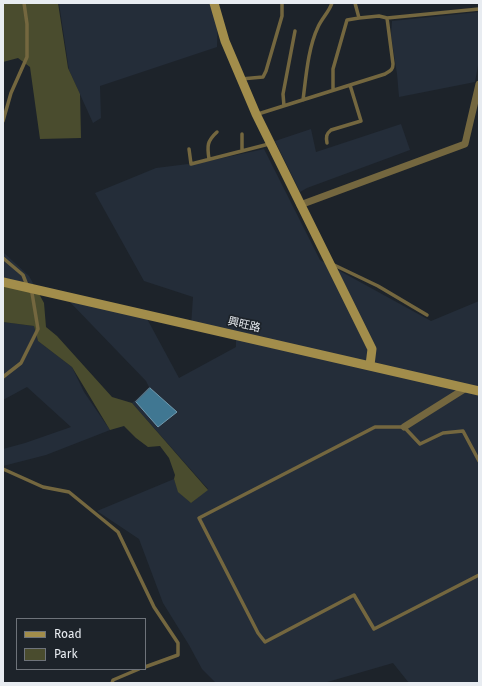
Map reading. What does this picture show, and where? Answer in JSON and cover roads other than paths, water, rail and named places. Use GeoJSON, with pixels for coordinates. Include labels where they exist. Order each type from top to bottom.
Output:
{"type":"FeatureCollection","features":[{"type":"Feature","properties":{"kind":"street"},"geometry":{"type":"LineString","coordinates":[[214,3],[224,41],[256,114],[372,349],[370,365]]}},
{"type":"Feature","properties":{"kind":"street"},"geometry":{"type":"LineString","coordinates":[[300,205],[465,144],[479,84]]}},
{"type":"Feature","properties":{"kind":"street","name":"興旺路"},"geometry":{"type":"LineString","coordinates":[[3,282],[479,391]]}},
{"type":"Feature","properties":{"kind":"street"},"geometry":{"type":"LineString","coordinates":[[404,427],[466,388]]}},
{"type":"Feature","properties":{"kind":"lane"},"geometry":{"type":"LineString","coordinates":[[3,121],[11,93],[27,58],[27,24],[24,3]]}},
{"type":"Feature","properties":{"kind":"lane"},"geometry":{"type":"LineString","coordinates":[[241,79],[263,77],[282,16],[282,3]]}},
{"type":"Feature","properties":{"kind":"lane"},"geometry":{"type":"LineString","coordinates":[[303,100],[312,46],[318,27],[332,3]]}},
{"type":"Feature","properties":{"kind":"lane"},"geometry":{"type":"LineString","coordinates":[[355,3],[359,18]]}},
{"type":"Feature","properties":{"kind":"lane"},"geometry":{"type":"LineString","coordinates":[[333,90],[333,70],[347,20],[379,16],[387,18],[479,9]]}},
{"type":"Feature","properties":{"kind":"lane"},"geometry":{"type":"LineString","coordinates":[[256,114],[391,71],[393,68],[387,18]]}},
{"type":"Feature","properties":{"kind":"lane"},"geometry":{"type":"LineString","coordinates":[[284,106],[283,94],[295,31]]}},
{"type":"Feature","properties":{"kind":"lane"},"geometry":{"type":"LineString","coordinates":[[327,143],[326,137],[331,130],[361,121],[350,85]]}},
{"type":"Feature","properties":{"kind":"lane"},"geometry":{"type":"LineString","coordinates":[[209,159],[207,151],[209,140],[217,132]]}},
{"type":"Feature","properties":{"kind":"lane"},"geometry":{"type":"LineString","coordinates":[[242,134],[242,151]]}},
{"type":"Feature","properties":{"kind":"lane"},"geometry":{"type":"LineString","coordinates":[[189,149],[191,164],[270,144]]}},
{"type":"Feature","properties":{"kind":"lane"},"geometry":{"type":"LineString","coordinates":[[3,258],[23,275],[28,288],[32,292],[38,329],[21,363],[3,377]]}},
{"type":"Feature","properties":{"kind":"lane"},"geometry":{"type":"LineString","coordinates":[[329,262],[378,286],[427,315]]}},
{"type":"Feature","properties":{"kind":"lane"},"geometry":{"type":"LineString","coordinates":[[479,462],[463,431],[443,433],[420,444],[404,427],[375,427],[199,518],[258,633],[265,642],[354,595],[374,629],[479,575]]}},
{"type":"Feature","properties":{"kind":"lane"},"geometry":{"type":"LineString","coordinates":[[3,469],[43,487],[69,492],[118,532],[154,607],[178,643],[178,655],[146,667]]}},
{"type":"Feature","properties":{"kind":"lane"},"geometry":{"type":"LineString","coordinates":[[112,683],[113,680],[137,670]]}},
{"type":"Feature","properties":{"kind":"water"},"geometry":{"type":"Polygon","coordinates":[[[150,388],[177,412],[158,427],[136,402],[150,388]]]}}]}
